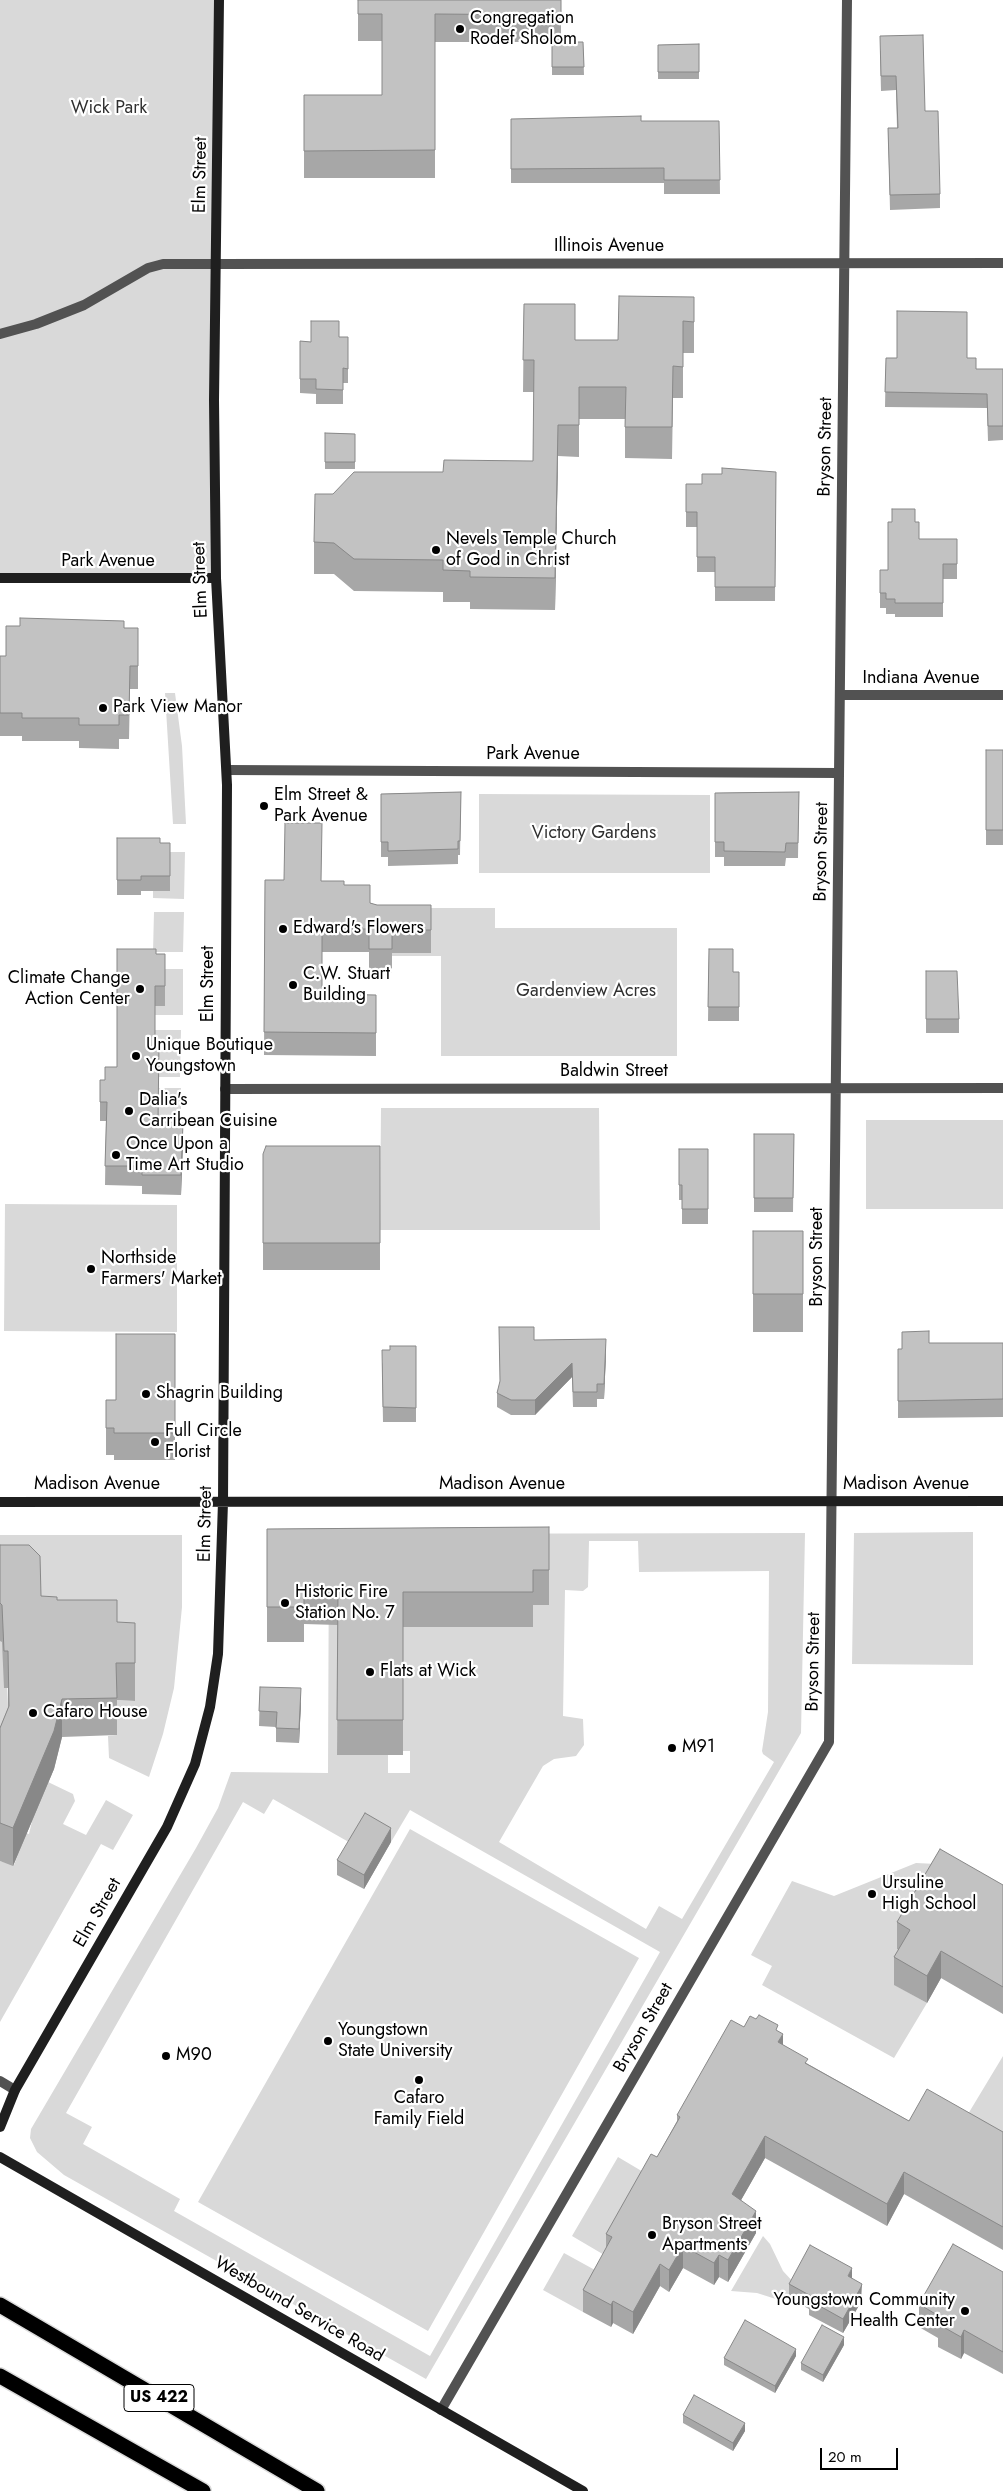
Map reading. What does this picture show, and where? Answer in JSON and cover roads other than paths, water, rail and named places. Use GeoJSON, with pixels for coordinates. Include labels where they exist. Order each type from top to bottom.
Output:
{"type":"FeatureCollection","features":[{"type":"Feature","properties":{"kind":"highway","name":"US 422"},"geometry":{"type":"LineString","coordinates":[[0,2305],[317,2491]]}},
{"type":"Feature","properties":{"kind":"highway"},"geometry":{"type":"LineString","coordinates":[[0,2376],[203,2491]]}},
{"type":"Feature","properties":{"kind":"street","name":"Elm Street"},"geometry":{"type":"LineString","coordinates":[[0,2127],[15,2090],[167,1827],[195,1764],[210,1707],[218,1654],[222,1502],[227,770],[216,578],[214,400],[219,0]]}},
{"type":"Feature","properties":{"kind":"street","name":"Bryson Street"},"geometry":{"type":"LineString","coordinates":[[441,2410],[829,1742],[847,0]]}},
{"type":"Feature","properties":{"kind":"street","name":"Illinois Avenue"},"geometry":{"type":"LineString","coordinates":[[0,334],[36,324],[84,305],[148,268],[163,264],[1003,263]]}},
{"type":"Feature","properties":{"kind":"street","name":"Park Avenue"},"geometry":{"type":"LineString","coordinates":[[0,578],[216,578]]}},
{"type":"Feature","properties":{"kind":"street","name":"Indiana Avenue"},"geometry":{"type":"LineString","coordinates":[[840,695],[1003,695]]}},
{"type":"Feature","properties":{"kind":"street","name":"Park Avenue"},"geometry":{"type":"LineString","coordinates":[[227,770],[839,773]]}},
{"type":"Feature","properties":{"kind":"street","name":"Baldwin Street"},"geometry":{"type":"LineString","coordinates":[[225,1089],[1003,1088]]}},
{"type":"Feature","properties":{"kind":"street","name":"Madison Avenue"},"geometry":{"type":"LineString","coordinates":[[0,1502],[1003,1501]]}},
{"type":"Feature","properties":{"kind":"street"},"geometry":{"type":"LineString","coordinates":[[0,2082],[15,2090]]}},
{"type":"Feature","properties":{"kind":"street","name":"Westbound Service Road"},"geometry":{"type":"LineString","coordinates":[[0,2157],[583,2491]]}},
{"type":"Feature","properties":{"kind":"place","name":"Congregation Rodef Sholom"},"geometry":{"type":"Point","coordinates":[460,29]}},
{"type":"Feature","properties":{"kind":"place","name":"Nevels Temple Church of God in Christ"},"geometry":{"type":"Point","coordinates":[436,550]}},
{"type":"Feature","properties":{"kind":"place","name":"Park View Manor"},"geometry":{"type":"Point","coordinates":[103,708]}},
{"type":"Feature","properties":{"kind":"place","name":"Elm Street & Park Avenue"},"geometry":{"type":"Point","coordinates":[264,806]}},
{"type":"Feature","properties":{"kind":"place","name":"Edward's Flowers"},"geometry":{"type":"Point","coordinates":[283,929]}},
{"type":"Feature","properties":{"kind":"place","name":"C.W. Stuart Building"},"geometry":{"type":"Point","coordinates":[293,985]}},
{"type":"Feature","properties":{"kind":"place","name":"Climate Change Action Center"},"geometry":{"type":"Point","coordinates":[140,989]}},
{"type":"Feature","properties":{"kind":"place","name":"Unique Boutique Youngstown"},"geometry":{"type":"Point","coordinates":[136,1056]}},
{"type":"Feature","properties":{"kind":"place","name":"Dalia's Carribean Cuisine"},"geometry":{"type":"Point","coordinates":[129,1111]}},
{"type":"Feature","properties":{"kind":"place","name":"Once Upon a Time Art Studio"},"geometry":{"type":"Point","coordinates":[116,1155]}},
{"type":"Feature","properties":{"kind":"place","name":"Northside Farmers' Market"},"geometry":{"type":"Point","coordinates":[91,1269]}},
{"type":"Feature","properties":{"kind":"place","name":"Shagrin Building"},"geometry":{"type":"Point","coordinates":[146,1394]}},
{"type":"Feature","properties":{"kind":"place","name":"Full Circle Florist"},"geometry":{"type":"Point","coordinates":[155,1442]}},
{"type":"Feature","properties":{"kind":"place","name":"Historic Fire Station No. 7"},"geometry":{"type":"Point","coordinates":[285,1603]}},
{"type":"Feature","properties":{"kind":"place","name":"Flats at Wick"},"geometry":{"type":"Point","coordinates":[370,1672]}},
{"type":"Feature","properties":{"kind":"place","name":"Cafaro House"},"geometry":{"type":"Point","coordinates":[33,1713]}},
{"type":"Feature","properties":{"kind":"place","name":"M91"},"geometry":{"type":"Point","coordinates":[672,1748]}},
{"type":"Feature","properties":{"kind":"place","name":"Ursuline High School"},"geometry":{"type":"Point","coordinates":[872,1894]}},
{"type":"Feature","properties":{"kind":"place","name":"Youngstown State University"},"geometry":{"type":"Point","coordinates":[328,2041]}},
{"type":"Feature","properties":{"kind":"place","name":"M90"},"geometry":{"type":"Point","coordinates":[166,2056]}},
{"type":"Feature","properties":{"kind":"place","name":"Cafaro Family Field"},"geometry":{"type":"Point","coordinates":[419,2080]}},
{"type":"Feature","properties":{"kind":"place","name":"Bryson Street Apartments"},"geometry":{"type":"Point","coordinates":[652,2235]}},
{"type":"Feature","properties":{"kind":"place","name":"Youngstown Community Health Center"},"geometry":{"type":"Point","coordinates":[965,2311]}},
{"type":"Feature","properties":{"kind":"park label","name":"Wick Park"},"geometry":{"type":"Point","coordinates":[109,109]}},
{"type":"Feature","properties":{"kind":"park label","name":"Victory Gardens"},"geometry":{"type":"Point","coordinates":[594,834]}},
{"type":"Feature","properties":{"kind":"park label","name":"Gardenview Acres"},"geometry":{"type":"Point","coordinates":[586,992]}}]}
